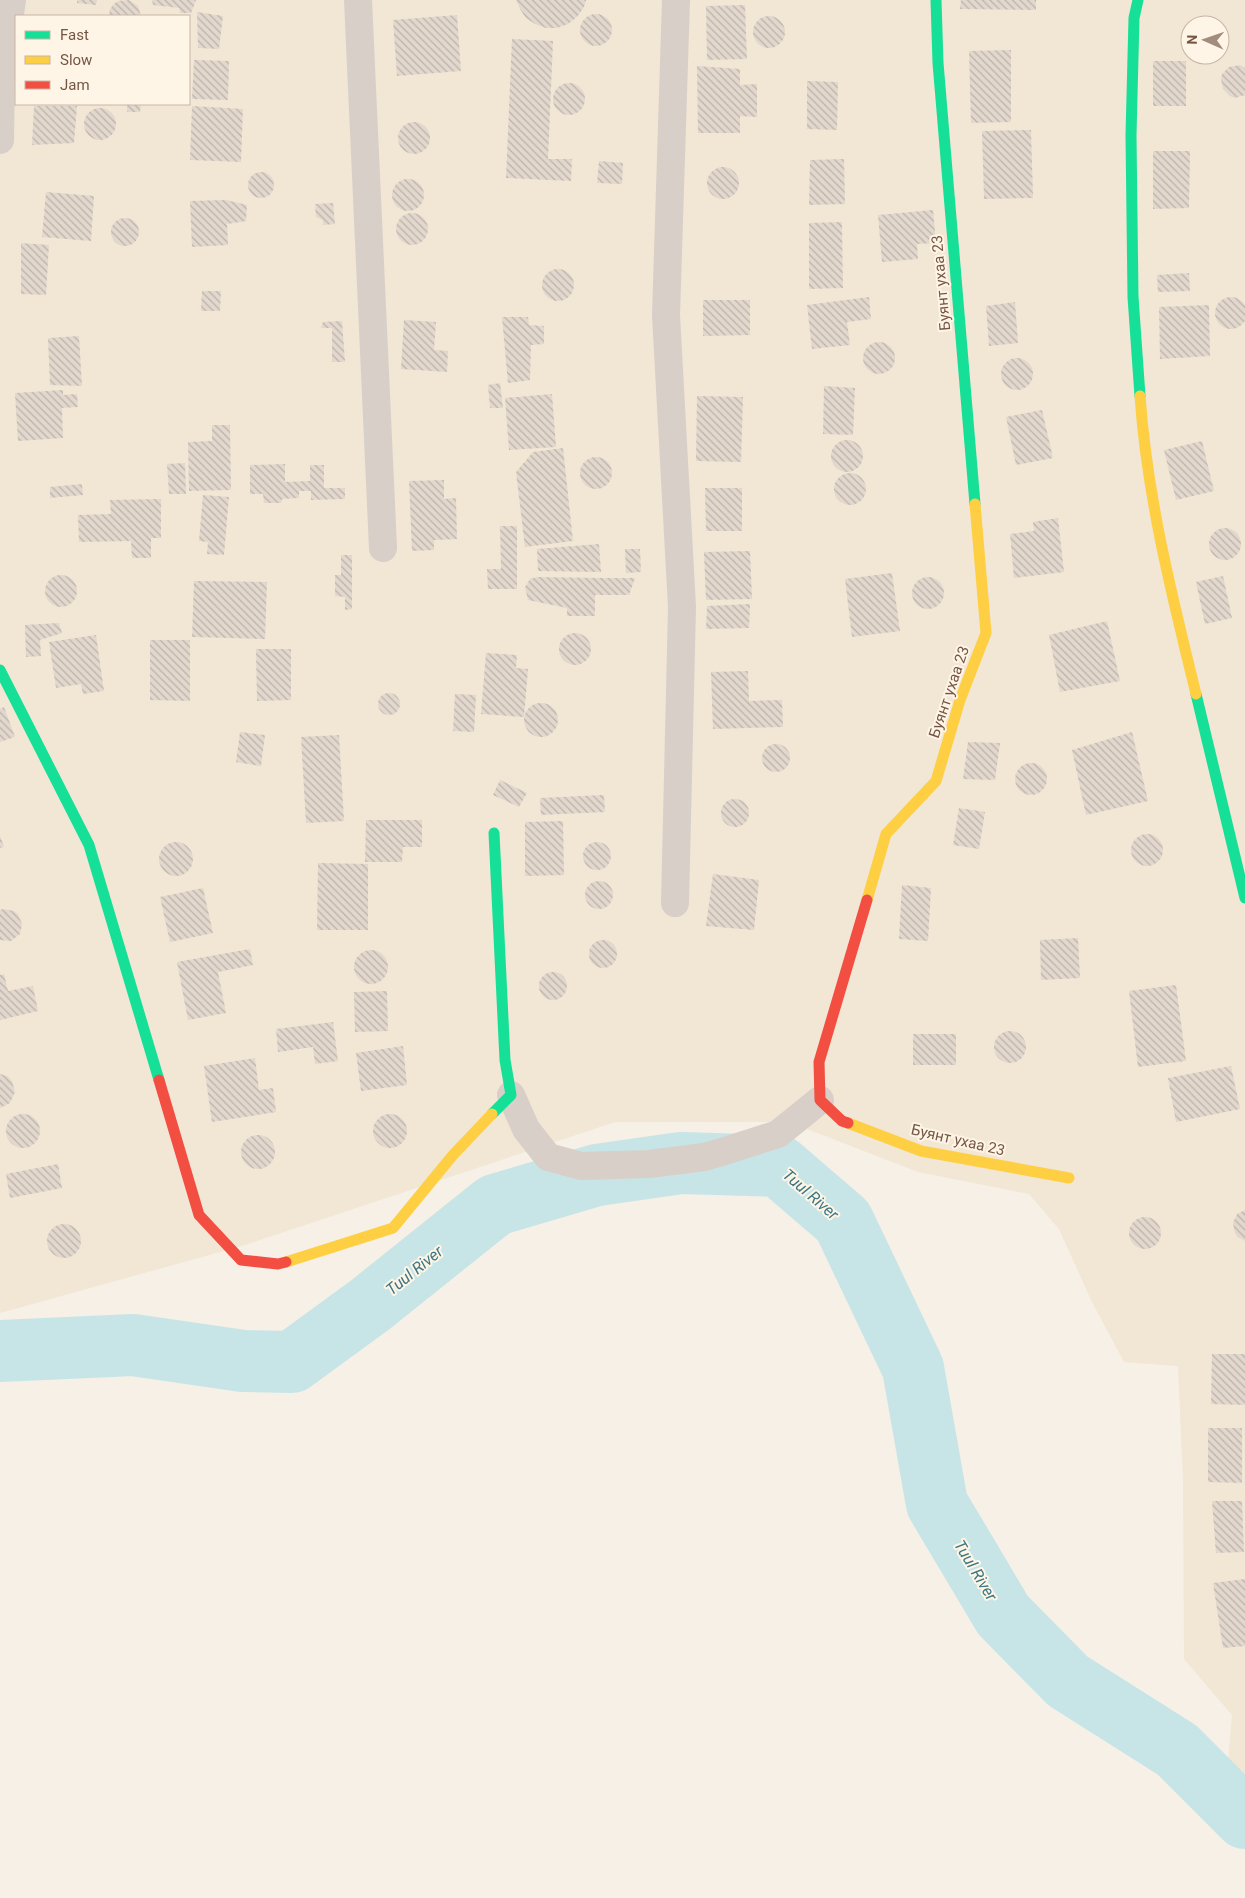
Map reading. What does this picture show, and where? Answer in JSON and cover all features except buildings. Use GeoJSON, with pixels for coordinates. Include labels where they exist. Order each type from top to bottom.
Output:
{"type":"FeatureCollection","features":[{"type":"Feature","properties":{"kind":"street"},"geometry":{"type":"LineString","coordinates":[[0,140],[1,77],[12,0]]}},
{"type":"Feature","properties":{"kind":"street"},"geometry":{"type":"LineString","coordinates":[[358,0],[383,548]]}},
{"type":"Feature","properties":{"kind":"street"},"geometry":{"type":"LineString","coordinates":[[675,903],[682,607],[666,314],[676,0]]}},
{"type":"Feature","properties":{"kind":"street","name":"Буянт ухаа 23"},"geometry":{"type":"LineString","coordinates":[[936,0],[938,63],[986,633],[960,700],[936,781],[886,834],[819,1062],[820,1100],[842,1121],[921,1151],[1069,1178]]}},
{"type":"Feature","properties":{"kind":"street"},"geometry":{"type":"LineString","coordinates":[[1138,0],[1134,18],[1131,135],[1133,297],[1143,438],[1169,585],[1245,898]]}},
{"type":"Feature","properties":{"kind":"street"},"geometry":{"type":"LineString","coordinates":[[0,670],[89,845],[199,1215],[241,1260],[278,1264],[393,1228],[453,1155],[511,1095]]}},
{"type":"Feature","properties":{"kind":"street"},"geometry":{"type":"LineString","coordinates":[[494,833],[505,1060],[511,1095],[526,1129],[548,1157],[581,1166],[649,1164],[704,1157],[778,1134],[820,1100]]}},
{"type":"Feature","properties":{"kind":"shaded area"},"geometry":{"type":"Polygon","coordinates":[[[0,0],[1245,0],[1245,1842],[1222,1832],[1232,1715],[1184,1659],[1183,1478],[1178,1366],[1124,1362],[1092,1302],[1059,1229],[1029,1194],[918,1172],[789,1122],[615,1122],[245,1245],[0,1313],[0,0]]]}},
{"type":"Feature","properties":{"kind":"waterway","name":"Tuul River"},"geometry":{"type":"LineString","coordinates":[[0,1351],[133,1345],[243,1361],[292,1362],[370,1305],[495,1205],[597,1175],[681,1163],[779,1166],[843,1221],[913,1368],[937,1504],[1003,1615],[1068,1681],[1177,1750],[1245,1818]]}},
{"type":"Feature","properties":{"kind":"traffic: fast"},"geometry":{"type":"LineString","coordinates":[[936,0],[938,63],[975,504]]}},
{"type":"Feature","properties":{"kind":"traffic: fast"},"geometry":{"type":"LineString","coordinates":[[1138,0],[1134,18],[1131,135],[1133,297],[1140,396]]}},
{"type":"Feature","properties":{"kind":"traffic: fast"},"geometry":{"type":"LineString","coordinates":[[0,670],[89,845],[159,1080]]}},
{"type":"Feature","properties":{"kind":"traffic: fast"},"geometry":{"type":"LineString","coordinates":[[1196,694],[1245,898]]}},
{"type":"Feature","properties":{"kind":"traffic: fast"},"geometry":{"type":"LineString","coordinates":[[492,1114],[511,1095],[505,1060],[494,833]]}},
{"type":"Feature","properties":{"kind":"traffic: slow"},"geometry":{"type":"LineString","coordinates":[[1140,396],[1143,434],[1154,509],[1196,694]]}},
{"type":"Feature","properties":{"kind":"traffic: slow"},"geometry":{"type":"LineString","coordinates":[[867,900],[886,834],[936,781],[960,700],[986,633],[975,504]]}},
{"type":"Feature","properties":{"kind":"traffic: slow"},"geometry":{"type":"LineString","coordinates":[[286,1262],[393,1228],[453,1155],[492,1114]]}},
{"type":"Feature","properties":{"kind":"traffic: slow"},"geometry":{"type":"LineString","coordinates":[[848,1123],[921,1151],[1069,1178]]}},
{"type":"Feature","properties":{"kind":"traffic: jam"},"geometry":{"type":"LineString","coordinates":[[848,1123],[842,1121],[820,1100],[819,1062],[867,900]]}},
{"type":"Feature","properties":{"kind":"traffic: jam"},"geometry":{"type":"LineString","coordinates":[[159,1080],[199,1215],[241,1260],[278,1264],[286,1262]]}}]}
